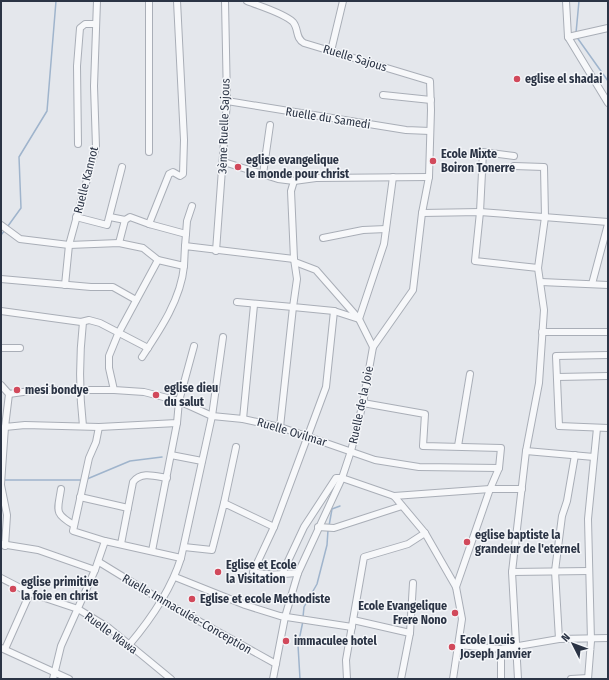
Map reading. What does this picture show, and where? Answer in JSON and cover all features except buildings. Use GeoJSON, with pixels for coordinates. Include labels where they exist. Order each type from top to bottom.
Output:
{"type":"FeatureCollection","features":[{"type":"Feature","properties":{"kind":"street","name":"Ruelle Kannot"},"geometry":{"type":"LineString","coordinates":[[65,285],[69,245],[96,147],[94,86],[97,1]]}},
{"type":"Feature","properties":{"kind":"street"},"geometry":{"type":"LineString","coordinates":[[149,1],[149,152]]}},
{"type":"Feature","properties":{"kind":"street"},"geometry":{"type":"LineString","coordinates":[[149,224],[169,174],[173,172],[180,176],[183,174],[184,140],[177,1]]}},
{"type":"Feature","properties":{"kind":"street","name":"3ème Ruelle Sajous"},"geometry":{"type":"LineString","coordinates":[[216,251],[224,162],[227,101],[225,1]]}},
{"type":"Feature","properties":{"kind":"street","name":"Ruelle Sajous"},"geometry":{"type":"LineString","coordinates":[[247,1],[292,21],[300,41],[430,81],[430,131]]}},
{"type":"Feature","properties":{"kind":"street"},"geometry":{"type":"LineString","coordinates":[[331,51],[343,1]]}},
{"type":"Feature","properties":{"kind":"street"},"geometry":{"type":"LineString","coordinates":[[566,1],[573,35],[608,103]]}},
{"type":"Feature","properties":{"kind":"street"},"geometry":{"type":"LineString","coordinates":[[78,144],[77,66],[80,28],[85,24],[96,24]]}},
{"type":"Feature","properties":{"kind":"street"},"geometry":{"type":"LineString","coordinates":[[573,35],[608,28]]}},
{"type":"Feature","properties":{"kind":"street"},"geometry":{"type":"LineString","coordinates":[[383,95],[431,100]]}},
{"type":"Feature","properties":{"kind":"street","name":"Ruelle du Samedi"},"geometry":{"type":"LineString","coordinates":[[227,101],[406,130],[430,131]]}},
{"type":"Feature","properties":{"kind":"street"},"geometry":{"type":"LineString","coordinates":[[263,174],[270,125]]}},
{"type":"Feature","properties":{"kind":"street","name":"Ruelle de la Joie"},"geometry":{"type":"LineString","coordinates":[[274,679],[285,617],[298,573],[342,478],[351,451],[363,403],[373,347],[413,290],[422,213],[429,177],[430,131]]}},
{"type":"Feature","properties":{"kind":"street"},"geometry":{"type":"LineString","coordinates":[[514,156],[483,152],[480,212],[475,262],[538,268]]}},
{"type":"Feature","properties":{"kind":"street"},"geometry":{"type":"LineString","coordinates":[[224,162],[263,174],[294,181],[316,178],[429,177]]}},
{"type":"Feature","properties":{"kind":"street"},"geometry":{"type":"LineString","coordinates":[[514,166],[544,167],[545,217],[538,268],[544,310],[539,383],[526,451],[512,572],[518,679]]}},
{"type":"Feature","properties":{"kind":"street"},"geometry":{"type":"LineString","coordinates":[[76,217],[107,225],[122,167]]}},
{"type":"Feature","properties":{"kind":"street"},"geometry":{"type":"LineString","coordinates":[[359,319],[361,308],[376,270],[386,230],[394,177]]}},
{"type":"Feature","properties":{"kind":"street"},"geometry":{"type":"LineString","coordinates":[[280,426],[292,307],[297,279],[294,261],[291,191],[294,181]]}},
{"type":"Feature","properties":{"kind":"street"},"geometry":{"type":"LineString","coordinates":[[142,357],[160,329],[181,285],[184,266],[187,221],[192,206]]}},
{"type":"Feature","properties":{"kind":"street"},"geometry":{"type":"LineString","coordinates":[[422,213],[480,212],[545,217],[608,226],[592,284]]}},
{"type":"Feature","properties":{"kind":"street"},"geometry":{"type":"LineString","coordinates":[[110,217],[125,220],[130,217],[186,234]]}},
{"type":"Feature","properties":{"kind":"street"},"geometry":{"type":"LineString","coordinates":[[119,243],[125,220]]}},
{"type":"Feature","properties":{"kind":"street"},"geometry":{"type":"LineString","coordinates":[[1,225],[20,239],[69,245],[119,243],[143,248],[158,260],[184,266]]}},
{"type":"Feature","properties":{"kind":"street"},"geometry":{"type":"LineString","coordinates":[[323,238],[363,230],[386,230]]}},
{"type":"Feature","properties":{"kind":"street"},"geometry":{"type":"LineString","coordinates":[[185,246],[294,261],[316,270],[359,319],[373,347]]}},
{"type":"Feature","properties":{"kind":"street"},"geometry":{"type":"LineString","coordinates":[[114,390],[108,356],[118,334],[158,260]]}},
{"type":"Feature","properties":{"kind":"street"},"geometry":{"type":"LineString","coordinates":[[1,279],[65,285],[113,287],[136,300]]}},
{"type":"Feature","properties":{"kind":"street"},"geometry":{"type":"LineString","coordinates":[[541,282],[608,285]]}},
{"type":"Feature","properties":{"kind":"street"},"geometry":{"type":"LineString","coordinates":[[237,302],[254,305],[334,311],[359,319]]}},
{"type":"Feature","properties":{"kind":"street"},"geometry":{"type":"LineString","coordinates":[[243,419],[254,305]]}},
{"type":"Feature","properties":{"kind":"street"},"geometry":{"type":"LineString","coordinates":[[298,573],[282,574],[277,576],[253,572],[274,527],[326,387],[334,311]]}},
{"type":"Feature","properties":{"kind":"street"},"geometry":{"type":"LineString","coordinates":[[1,312],[83,322],[94,321],[148,348]]}},
{"type":"Feature","properties":{"kind":"street"},"geometry":{"type":"LineString","coordinates":[[83,322],[79,356],[79,390],[83,426]]}},
{"type":"Feature","properties":{"kind":"street"},"geometry":{"type":"LineString","coordinates":[[542,332],[608,332]]}},
{"type":"Feature","properties":{"kind":"street"},"geometry":{"type":"LineString","coordinates":[[129,645],[144,627],[175,577],[181,558],[212,416],[223,337]]}},
{"type":"Feature","properties":{"kind":"street"},"geometry":{"type":"LineString","coordinates":[[152,551],[177,423],[179,401],[194,346]]}},
{"type":"Feature","properties":{"kind":"street"},"geometry":{"type":"LineString","coordinates":[[1,348],[20,348]]}},
{"type":"Feature","properties":{"kind":"street"},"geometry":{"type":"LineString","coordinates":[[608,355],[556,356],[558,426],[608,428]]}},
{"type":"Feature","properties":{"kind":"street"},"geometry":{"type":"LineString","coordinates":[[458,446],[470,374]]}},
{"type":"Feature","properties":{"kind":"street"},"geometry":{"type":"LineString","coordinates":[[557,377],[608,376]]}},
{"type":"Feature","properties":{"kind":"street"},"geometry":{"type":"LineString","coordinates":[[1,385],[9,394],[2,448],[1,484],[3,505],[7,515],[3,545],[38,550],[95,570]]}},
{"type":"Feature","properties":{"kind":"street","name":"Ruelle Ovilmar"},"geometry":{"type":"LineString","coordinates":[[9,394],[37,390],[114,390],[150,393],[179,401],[212,416],[243,419],[280,426],[375,460],[419,467],[499,468]]}},
{"type":"Feature","properties":{"kind":"street"},"geometry":{"type":"LineString","coordinates":[[363,403],[425,414],[423,446],[501,448],[499,468],[490,489],[456,587]]}},
{"type":"Feature","properties":{"kind":"street"},"geometry":{"type":"LineString","coordinates":[[5,427],[25,425],[99,427],[177,423]]}},
{"type":"Feature","properties":{"kind":"street"},"geometry":{"type":"LineString","coordinates":[[99,427],[96,442],[89,458],[73,529],[76,532],[105,540],[181,558]]}},
{"type":"Feature","properties":{"kind":"street"},"geometry":{"type":"LineString","coordinates":[[571,679],[588,679],[591,638],[588,519],[594,473],[597,428]]}},
{"type":"Feature","properties":{"kind":"street"},"geometry":{"type":"LineString","coordinates":[[184,547],[212,550],[236,447]]}},
{"type":"Feature","properties":{"kind":"street"},"geometry":{"type":"LineString","coordinates":[[526,451],[594,457]]}},
{"type":"Feature","properties":{"kind":"street"},"geometry":{"type":"LineString","coordinates":[[171,455],[202,461]]}},
{"type":"Feature","properties":{"kind":"street"},"geometry":{"type":"LineString","coordinates":[[559,639],[555,571],[562,516],[567,501],[575,456]]}},
{"type":"Feature","properties":{"kind":"street"},"geometry":{"type":"LineString","coordinates":[[121,544],[133,482],[135,479],[150,475],[167,478]]}},
{"type":"Feature","properties":{"kind":"street"},"geometry":{"type":"LineString","coordinates":[[282,574],[304,527],[336,478],[342,478],[394,496],[490,489],[522,489]]}},
{"type":"Feature","properties":{"kind":"street"},"geometry":{"type":"LineString","coordinates":[[61,489],[59,514],[62,518],[74,525]]}},
{"type":"Feature","properties":{"kind":"street"},"geometry":{"type":"LineString","coordinates":[[394,496],[425,533],[456,587],[462,619],[453,679]]}},
{"type":"Feature","properties":{"kind":"street"},"geometry":{"type":"LineString","coordinates":[[80,497],[128,508]]}},
{"type":"Feature","properties":{"kind":"street"},"geometry":{"type":"LineString","coordinates":[[224,503],[274,527]]}},
{"type":"Feature","properties":{"kind":"street"},"geometry":{"type":"LineString","coordinates":[[318,527],[334,528],[402,506]]}},
{"type":"Feature","properties":{"kind":"street"},"geometry":{"type":"LineString","coordinates":[[347,679],[346,660],[364,557],[408,544],[425,533]]}},
{"type":"Feature","properties":{"kind":"street"},"geometry":{"type":"LineString","coordinates":[[53,679],[53,671],[61,646],[99,562],[105,540]]}},
{"type":"Feature","properties":{"kind":"street","name":"Ruelle Immaculée-Conception"},"geometry":{"type":"LineString","coordinates":[[99,562],[161,600],[276,664]]}},
{"type":"Feature","properties":{"kind":"street"},"geometry":{"type":"LineString","coordinates":[[512,572],[589,571]]}},
{"type":"Feature","properties":{"kind":"street"},"geometry":{"type":"LineString","coordinates":[[175,577],[245,605],[285,617],[352,624],[410,633]]}},
{"type":"Feature","properties":{"kind":"street","name":"Ruelle Wawa"},"geometry":{"type":"LineString","coordinates":[[1,578],[30,593],[78,610],[109,628],[171,679]]}},
{"type":"Feature","properties":{"kind":"street"},"geometry":{"type":"LineString","coordinates":[[401,679],[410,633],[413,582]]}},
{"type":"Feature","properties":{"kind":"street"},"geometry":{"type":"LineString","coordinates":[[30,593],[3,648],[69,679]]}},
{"type":"Feature","properties":{"kind":"street"},"geometry":{"type":"LineString","coordinates":[[458,645],[501,649],[559,639],[608,638]]}},
{"type":"Feature","properties":{"kind":"street"},"geometry":{"type":"LineString","coordinates":[[501,649],[501,679]]}},
{"type":"Feature","properties":{"kind":"waterway"},"geometry":{"type":"LineString","coordinates":[[8,226],[21,208],[19,157],[47,111],[56,1]]}},
{"type":"Feature","properties":{"kind":"waterway"},"geometry":{"type":"LineString","coordinates":[[576,33],[579,1]]}},
{"type":"Feature","properties":{"kind":"waterway"},"geometry":{"type":"LineString","coordinates":[[576,36],[608,81]]}},
{"type":"Feature","properties":{"kind":"waterway"},"geometry":{"type":"LineString","coordinates":[[1,235],[5,230]]}},
{"type":"Feature","properties":{"kind":"waterway"},"geometry":{"type":"LineString","coordinates":[[87,479],[130,461],[162,457]]}},
{"type":"Feature","properties":{"kind":"waterway"},"geometry":{"type":"LineString","coordinates":[[3,480],[83,480]]}},
{"type":"Feature","properties":{"kind":"waterway"},"geometry":{"type":"LineString","coordinates":[[329,526],[332,509],[340,506]]}},
{"type":"Feature","properties":{"kind":"waterway"},"geometry":{"type":"LineString","coordinates":[[303,617],[304,607],[317,584],[327,545],[328,530]]}},
{"type":"Feature","properties":{"kind":"waterway"},"geometry":{"type":"LineString","coordinates":[[300,679],[298,645],[303,621]]}},
{"type":"Feature","properties":{"kind":"place","name":"eglise el shadai"},"geometry":{"type":"Point","coordinates":[517,79]}},
{"type":"Feature","properties":{"kind":"place","name":"Ecole Mixte Boiron Tonerre"},"geometry":{"type":"Point","coordinates":[433,161]}},
{"type":"Feature","properties":{"kind":"place","name":"eglise evangelique le monde pour christ"},"geometry":{"type":"Point","coordinates":[238,167]}},
{"type":"Feature","properties":{"kind":"place","name":"mesi bondye"},"geometry":{"type":"Point","coordinates":[17,390]}},
{"type":"Feature","properties":{"kind":"place","name":"eglise dieu du salut"},"geometry":{"type":"Point","coordinates":[156,395]}},
{"type":"Feature","properties":{"kind":"place","name":"eglise baptiste la grandeur de l'eternel"},"geometry":{"type":"Point","coordinates":[467,542]}},
{"type":"Feature","properties":{"kind":"place","name":"Eglise et Ecole la Visitation"},"geometry":{"type":"Point","coordinates":[218,572]}},
{"type":"Feature","properties":{"kind":"place","name":"eglise primitive la foie en christ"},"geometry":{"type":"Point","coordinates":[13,589]}},
{"type":"Feature","properties":{"kind":"place","name":"Eglise et ecole Methodiste"},"geometry":{"type":"Point","coordinates":[192,599]}},
{"type":"Feature","properties":{"kind":"place","name":"Ecole Evangelique Frere Nono"},"geometry":{"type":"Point","coordinates":[455,613]}},
{"type":"Feature","properties":{"kind":"place","name":"immaculee hotel"},"geometry":{"type":"Point","coordinates":[286,641]}},
{"type":"Feature","properties":{"kind":"place","name":"Ecole Louis Joseph Janvier"},"geometry":{"type":"Point","coordinates":[452,647]}}]}
